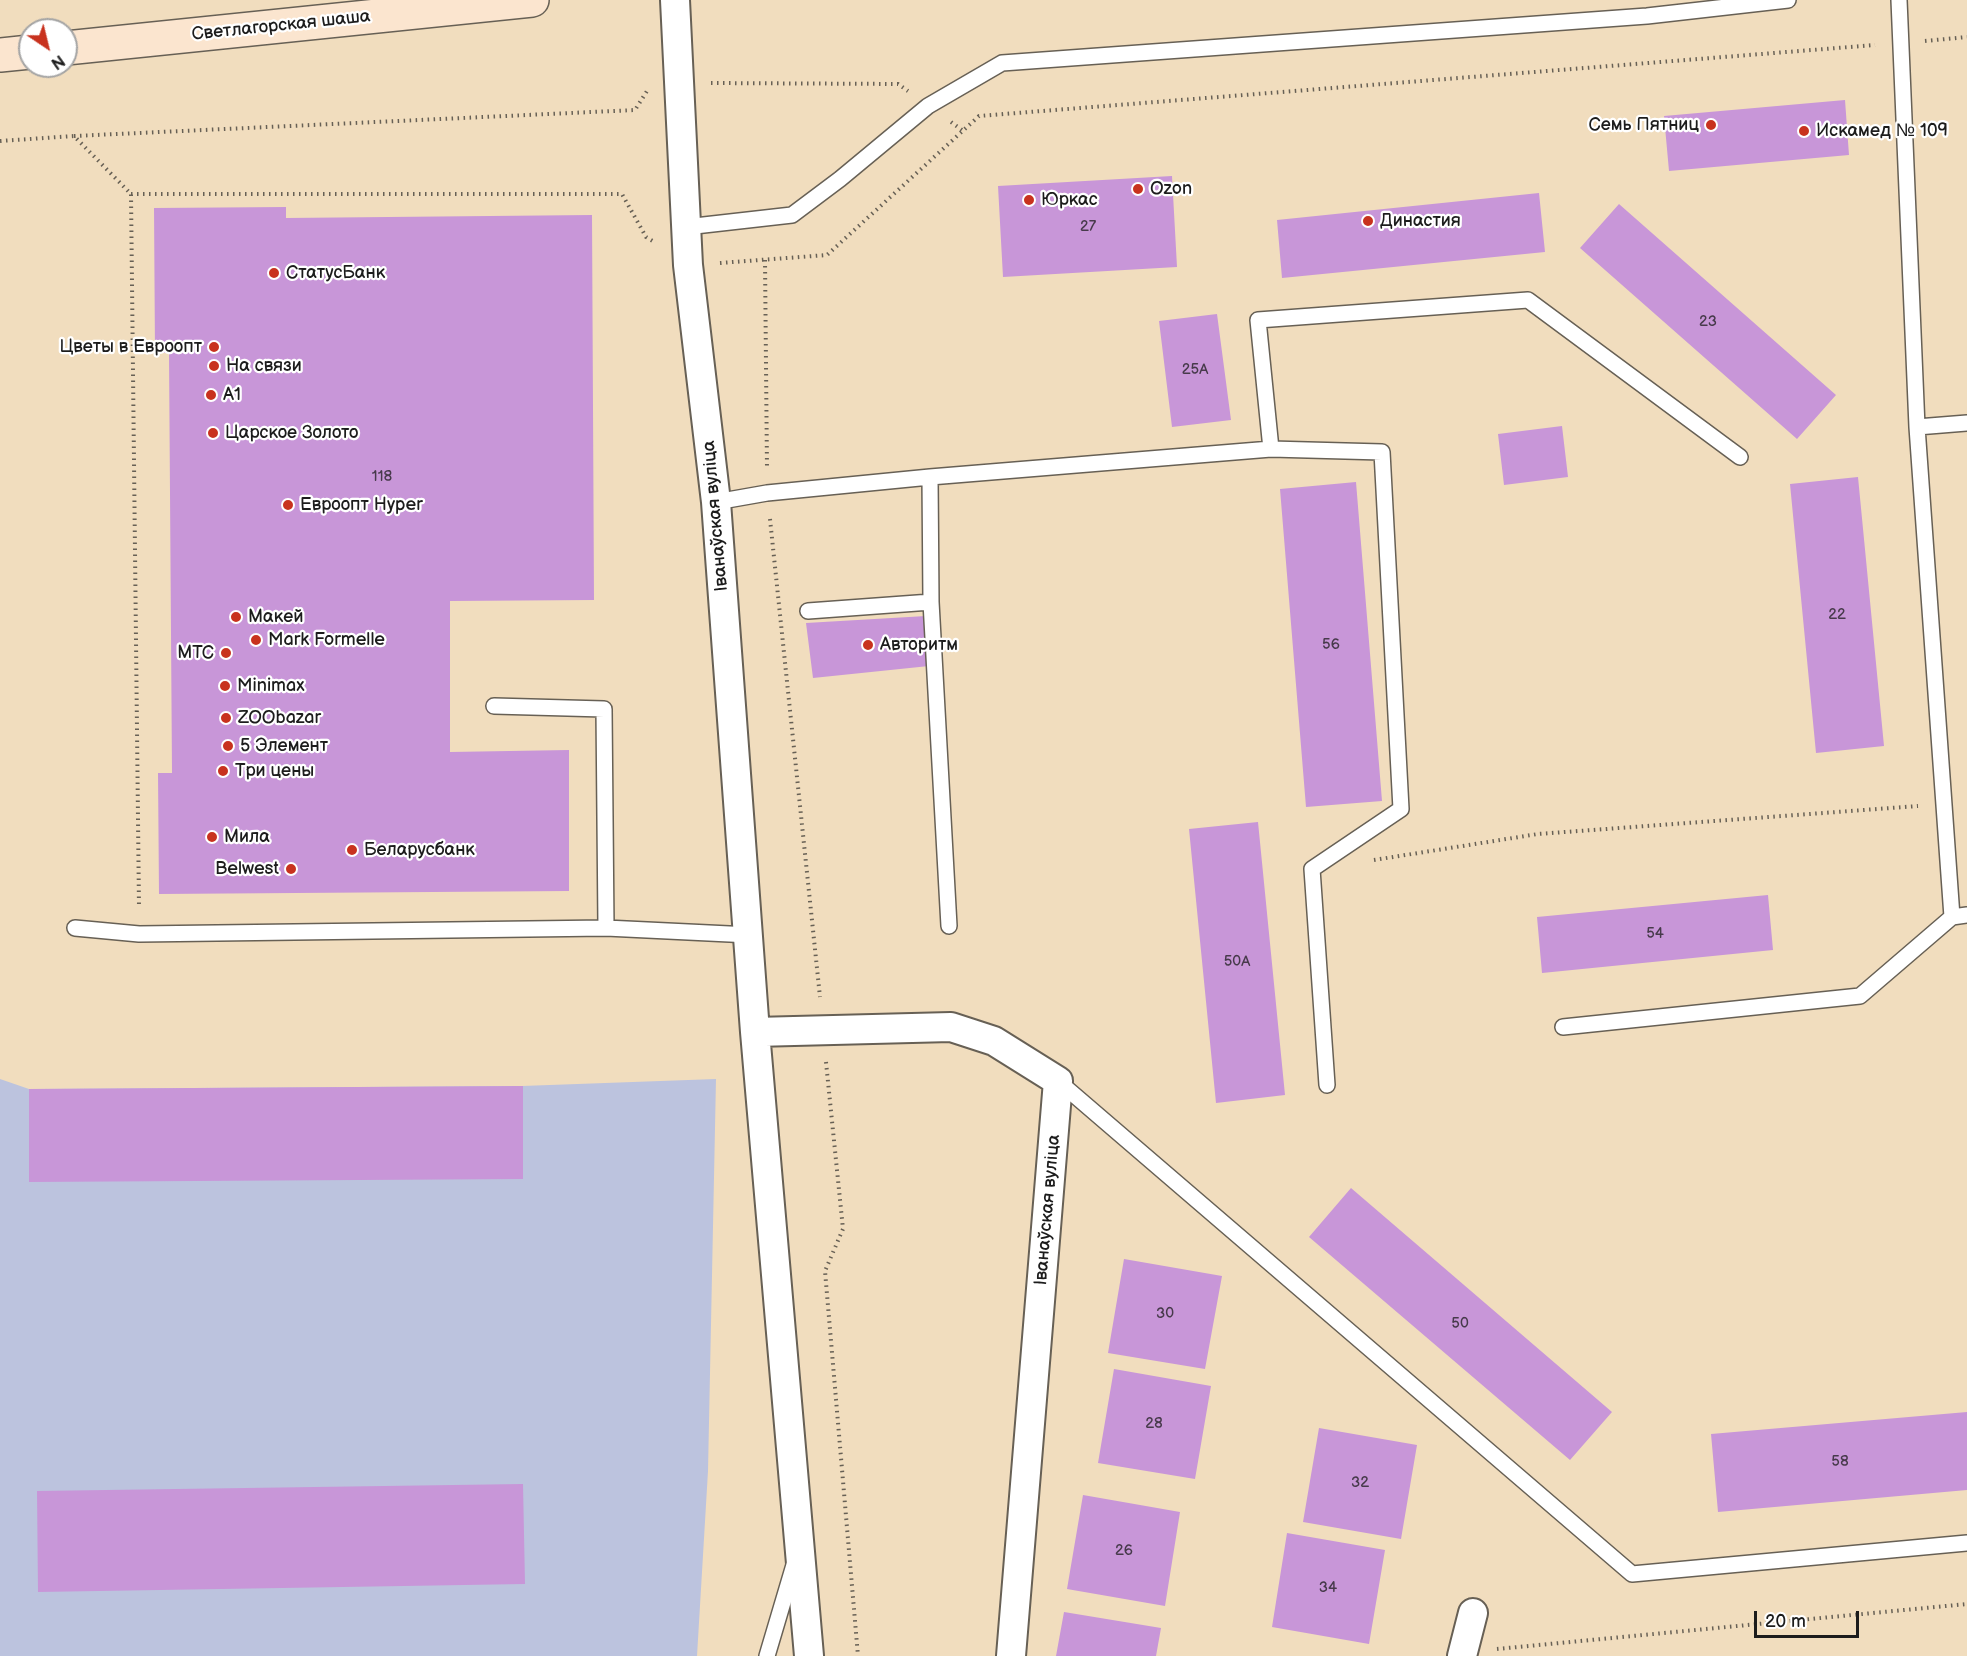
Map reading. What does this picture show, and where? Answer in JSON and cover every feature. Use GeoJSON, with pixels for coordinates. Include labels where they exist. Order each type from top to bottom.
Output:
{"type":"FeatureCollection","features":[{"type":"Feature","properties":{"kind":"main road","name":"Светлагорская шаша"},"geometry":{"type":"LineString","coordinates":[[78,47],[532,0]]}},
{"type":"Feature","properties":{"kind":"main road"},"geometry":{"type":"LineString","coordinates":[[0,55],[18,53]]}},
{"type":"Feature","properties":{"kind":"street","name":"Іванаўская вуліца"},"geometry":{"type":"LineString","coordinates":[[675,0],[688,265],[716,502],[750,935],[755,1032],[809,1656]]}},
{"type":"Feature","properties":{"kind":"street"},"geometry":{"type":"LineString","coordinates":[[755,1032],[951,1027],[994,1041],[1058,1081]]}},
{"type":"Feature","properties":{"kind":"street","name":"Іванаўская вуліца"},"geometry":{"type":"LineString","coordinates":[[1011,1656],[1058,1081]]}},
{"type":"Feature","properties":{"kind":"street"},"geometry":{"type":"LineString","coordinates":[[1463,1654],[1473,1612]]}},
{"type":"Feature","properties":{"kind":"lane"},"geometry":{"type":"LineString","coordinates":[[686,227],[792,215],[840,179],[928,105],[1002,63],[1647,16],[1788,0]]}},
{"type":"Feature","properties":{"kind":"lane"},"geometry":{"type":"LineString","coordinates":[[1563,1027],[1860,996],[1959,916],[1944,804],[1917,427],[1899,43],[1899,0]]}},
{"type":"Feature","properties":{"kind":"lane"},"geometry":{"type":"LineString","coordinates":[[1271,449],[1258,320],[1528,300],[1740,457]]}},
{"type":"Feature","properties":{"kind":"lane"},"geometry":{"type":"LineString","coordinates":[[1917,427],[1967,423]]}},
{"type":"Feature","properties":{"kind":"lane"},"geometry":{"type":"LineString","coordinates":[[716,502],[767,493],[930,477],[1271,449],[1382,452],[1401,809],[1312,869],[1327,1085]]}},
{"type":"Feature","properties":{"kind":"lane"},"geometry":{"type":"LineString","coordinates":[[930,477],[931,602],[949,926]]}},
{"type":"Feature","properties":{"kind":"lane"},"geometry":{"type":"LineString","coordinates":[[808,611],[931,602]]}},
{"type":"Feature","properties":{"kind":"lane"},"geometry":{"type":"LineString","coordinates":[[494,706],[604,709],[606,928]]}},
{"type":"Feature","properties":{"kind":"lane"},"geometry":{"type":"LineString","coordinates":[[75,928],[139,934],[606,928],[750,935]]}},
{"type":"Feature","properties":{"kind":"lane"},"geometry":{"type":"LineString","coordinates":[[1058,1081],[1632,1574],[1967,1543]]}},
{"type":"Feature","properties":{"kind":"lane"},"geometry":{"type":"LineString","coordinates":[[767,1656],[799,1548]]}},
{"type":"Feature","properties":{"kind":"path"},"geometry":{"type":"LineString","coordinates":[[131,195],[622,194],[646,237],[688,265],[827,255],[979,116],[1967,37]]}},
{"type":"Feature","properties":{"kind":"path"},"geometry":{"type":"LineString","coordinates":[[0,141],[635,110],[652,83],[898,84],[962,130]]}},
{"type":"Feature","properties":{"kind":"path"},"geometry":{"type":"LineString","coordinates":[[74,136],[131,195],[139,934]]}},
{"type":"Feature","properties":{"kind":"path"},"geometry":{"type":"LineString","coordinates":[[765,260],[767,493],[843,1229],[825,1271],[858,1656]]}},
{"type":"Feature","properties":{"kind":"path"},"geometry":{"type":"LineString","coordinates":[[1369,860],[1538,834],[1944,804]]}},
{"type":"Feature","properties":{"kind":"path"},"geometry":{"type":"LineString","coordinates":[[1463,1654],[1967,1604]]}},
{"type":"Feature","properties":{"kind":"shaded area"},"geometry":{"type":"Polygon","coordinates":[[[0,1079],[29,1089],[522,1086],[716,1079],[708,1471],[697,1656],[0,1656],[0,1079]]]}},
{"type":"Feature","properties":{"kind":"building"},"geometry":{"type":"Polygon","coordinates":[[[1845,100],[1849,155],[1669,171],[1664,116],[1845,100]]]}},
{"type":"Feature","properties":{"kind":"building"},"geometry":{"type":"Polygon","coordinates":[[[1172,176],[1177,267],[1003,277],[998,186],[1172,176]]]}},
{"type":"Feature","properties":{"kind":"building"},"geometry":{"type":"Polygon","coordinates":[[[1539,193],[1545,252],[1282,278],[1277,220],[1539,193]]]}},
{"type":"Feature","properties":{"kind":"building"},"geometry":{"type":"Polygon","coordinates":[[[1619,204],[1836,395],[1797,439],[1580,248],[1619,204]]]}},
{"type":"Feature","properties":{"kind":"building"},"geometry":{"type":"Polygon","coordinates":[[[286,207],[286,218],[592,215],[594,600],[450,601],[450,752],[569,750],[569,891],[159,894],[158,773],[172,773],[169,353],[155,353],[154,208],[286,207]]]}},
{"type":"Feature","properties":{"kind":"building"},"geometry":{"type":"Polygon","coordinates":[[[1217,314],[1231,420],[1172,427],[1159,321],[1217,314]]]}},
{"type":"Feature","properties":{"kind":"building"},"geometry":{"type":"Polygon","coordinates":[[[1562,426],[1568,477],[1504,485],[1498,434],[1562,426]]]}},
{"type":"Feature","properties":{"kind":"building"},"geometry":{"type":"Polygon","coordinates":[[[1858,477],[1884,746],[1816,753],[1790,484],[1858,477]]]}},
{"type":"Feature","properties":{"kind":"building"},"geometry":{"type":"Polygon","coordinates":[[[1356,482],[1382,801],[1306,807],[1280,489],[1356,482]]]}},
{"type":"Feature","properties":{"kind":"building","name":"Авторитм"},"geometry":{"type":"Polygon","coordinates":[[[926,616],[929,666],[813,678],[806,623],[926,616]]]}},
{"type":"Feature","properties":{"kind":"building"},"geometry":{"type":"Polygon","coordinates":[[[1258,822],[1285,1095],[1216,1103],[1189,829],[1258,822]]]}},
{"type":"Feature","properties":{"kind":"building"},"geometry":{"type":"Polygon","coordinates":[[[1768,895],[1773,950],[1542,973],[1537,917],[1768,895]]]}},
{"type":"Feature","properties":{"kind":"building"},"geometry":{"type":"Polygon","coordinates":[[[523,1086],[523,1179],[29,1182],[29,1089],[523,1086]]]}},
{"type":"Feature","properties":{"kind":"building"},"geometry":{"type":"Polygon","coordinates":[[[1351,1188],[1612,1412],[1570,1460],[1309,1237],[1351,1188]]]}},
{"type":"Feature","properties":{"kind":"building"},"geometry":{"type":"Polygon","coordinates":[[[1124,1259],[1222,1276],[1205,1369],[1108,1353],[1124,1259]]]}},
{"type":"Feature","properties":{"kind":"building"},"geometry":{"type":"Polygon","coordinates":[[[1114,1369],[1211,1386],[1195,1479],[1098,1463],[1114,1369]]]}},
{"type":"Feature","properties":{"kind":"building"},"geometry":{"type":"Polygon","coordinates":[[[1967,1412],[1967,1490],[1718,1512],[1711,1434],[1967,1412]]]}},
{"type":"Feature","properties":{"kind":"building"},"geometry":{"type":"Polygon","coordinates":[[[1319,1428],[1417,1445],[1401,1539],[1303,1522],[1319,1428]]]}},
{"type":"Feature","properties":{"kind":"building"},"geometry":{"type":"Polygon","coordinates":[[[523,1484],[525,1584],[38,1592],[37,1491],[523,1484]]]}},
{"type":"Feature","properties":{"kind":"building"},"geometry":{"type":"Polygon","coordinates":[[[1083,1495],[1180,1512],[1165,1606],[1067,1589],[1083,1495]]]}},
{"type":"Feature","properties":{"kind":"building"},"geometry":{"type":"Polygon","coordinates":[[[1287,1533],[1385,1550],[1369,1644],[1272,1627],[1287,1533]]]}},
{"type":"Feature","properties":{"kind":"building"},"geometry":{"type":"Polygon","coordinates":[[[1064,1612],[1161,1628],[1156,1656],[1056,1656],[1064,1612]]]}},
{"type":"Feature","properties":{"kind":"place","name":"Семь Пятниц"},"geometry":{"type":"Point","coordinates":[1711,125]}},
{"type":"Feature","properties":{"kind":"place","name":"Искамед № 109"},"geometry":{"type":"Point","coordinates":[1804,131]}},
{"type":"Feature","properties":{"kind":"place","name":"Ozon"},"geometry":{"type":"Point","coordinates":[1138,189]}},
{"type":"Feature","properties":{"kind":"place","name":"Юркас"},"geometry":{"type":"Point","coordinates":[1029,200]}},
{"type":"Feature","properties":{"kind":"place","name":"Династия"},"geometry":{"type":"Point","coordinates":[1368,221]}},
{"type":"Feature","properties":{"kind":"place","name":"СтатусБанк"},"geometry":{"type":"Point","coordinates":[274,273]}},
{"type":"Feature","properties":{"kind":"place","name":"Цветы в Евроопт"},"geometry":{"type":"Point","coordinates":[214,347]}},
{"type":"Feature","properties":{"kind":"place","name":"На связи"},"geometry":{"type":"Point","coordinates":[214,366]}},
{"type":"Feature","properties":{"kind":"place","name":"A1"},"geometry":{"type":"Point","coordinates":[211,395]}},
{"type":"Feature","properties":{"kind":"place","name":"Царское Золото"},"geometry":{"type":"Point","coordinates":[213,433]}},
{"type":"Feature","properties":{"kind":"place","name":"Евроопт Hyper"},"geometry":{"type":"Point","coordinates":[288,505]}},
{"type":"Feature","properties":{"kind":"place","name":"Макей"},"geometry":{"type":"Point","coordinates":[236,617]}},
{"type":"Feature","properties":{"kind":"place","name":"Mark Formelle"},"geometry":{"type":"Point","coordinates":[256,640]}},
{"type":"Feature","properties":{"kind":"place","name":"Авторитм"},"geometry":{"type":"Point","coordinates":[868,645]}},
{"type":"Feature","properties":{"kind":"place","name":"МТС"},"geometry":{"type":"Point","coordinates":[226,653]}},
{"type":"Feature","properties":{"kind":"place","name":"Minimax"},"geometry":{"type":"Point","coordinates":[225,686]}},
{"type":"Feature","properties":{"kind":"place","name":"ZOObazar"},"geometry":{"type":"Point","coordinates":[226,718]}},
{"type":"Feature","properties":{"kind":"place","name":"5 Элемент"},"geometry":{"type":"Point","coordinates":[228,746]}},
{"type":"Feature","properties":{"kind":"place","name":"Три цены"},"geometry":{"type":"Point","coordinates":[223,771]}},
{"type":"Feature","properties":{"kind":"place","name":"Мила"},"geometry":{"type":"Point","coordinates":[212,837]}},
{"type":"Feature","properties":{"kind":"place","name":"Беларусбанк"},"geometry":{"type":"Point","coordinates":[352,850]}},
{"type":"Feature","properties":{"kind":"place","name":"Belwest"},"geometry":{"type":"Point","coordinates":[291,869]}}]}
